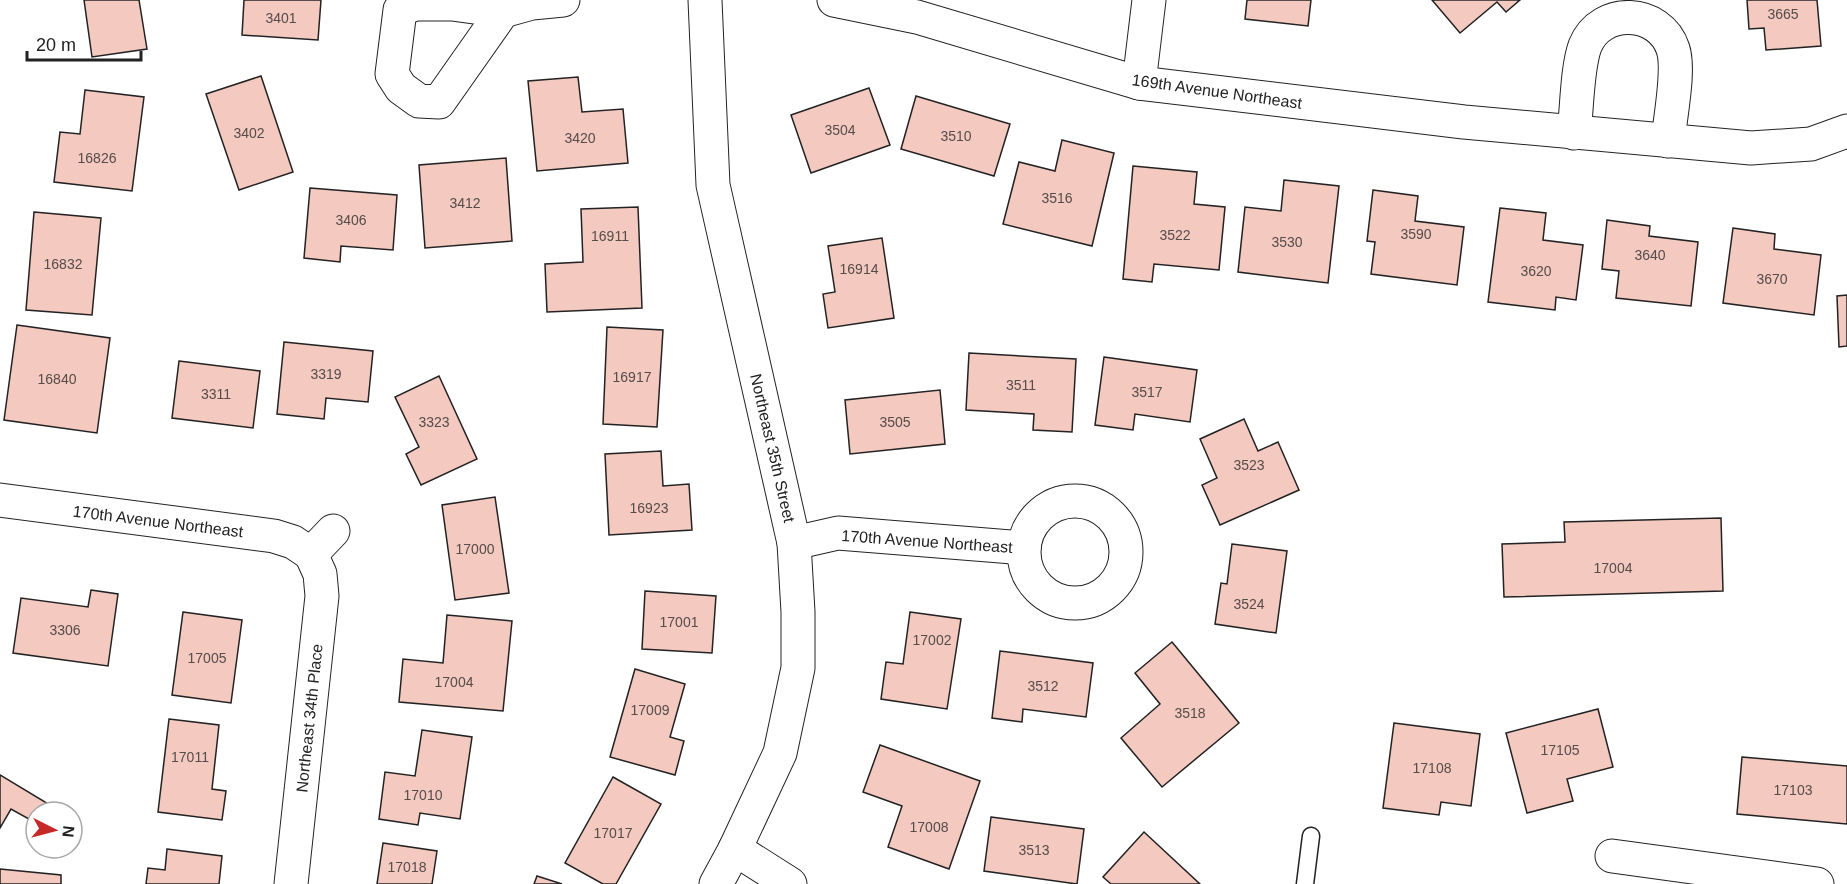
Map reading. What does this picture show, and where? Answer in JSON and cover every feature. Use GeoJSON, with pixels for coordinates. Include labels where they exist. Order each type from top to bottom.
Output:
{"type":"FeatureCollection","features":[{"type":"Feature","properties":{"kind":"street"},"geometry":{"type":"LineString","coordinates":[[503,11],[531,3],[563,0]]}},
{"type":"Feature","properties":{"kind":"street","name":"Northeast 35th Street"},"geometry":{"type":"LineString","coordinates":[[705,0],[713,185],[794,543],[798,612],[798,668],[780,753],[716,884]]}},
{"type":"Feature","properties":{"kind":"street","name":"169th Avenue Northeast"},"geometry":{"type":"LineString","coordinates":[[834,0],[917,17],[1139,83],[1464,122],[1751,148],[1811,144],[1847,130]]}},
{"type":"Feature","properties":{"kind":"street"},"geometry":{"type":"LineString","coordinates":[[1139,83],[1149,0]]}},
{"type":"Feature","properties":{"kind":"street"},"geometry":{"type":"LineString","coordinates":[[1574,133],[1585,46],[1592,33],[1603,24],[1617,18],[1632,17],[1646,20],[1659,27],[1668,38],[1674,51],[1676,66],[1668,141]]}},
{"type":"Feature","properties":{"kind":"street","name":"170th Avenue Northeast"},"geometry":{"type":"LineString","coordinates":[[0,500],[274,536],[293,542],[322,543]]}},
{"type":"Feature","properties":{"kind":"street","name":"170th Avenue Northeast"},"geometry":{"type":"LineString","coordinates":[[794,543],[838,533],[1024,548]]}},
{"type":"Feature","properties":{"kind":"street","name":"Northeast 34th Place"},"geometry":{"type":"LineString","coordinates":[[291,884],[322,596],[320,574],[322,543]]}},
{"type":"Feature","properties":{"kind":"street"},"geometry":{"type":"LineString","coordinates":[[735,849],[790,884]]}},
{"type":"Feature","properties":{"kind":"street"},"geometry":{"type":"LineString","coordinates":[[1612,856],[1817,884]]}},
{"type":"Feature","properties":{"kind":"lane"},"geometry":{"type":"LineString","coordinates":[[1305,884],[1311,836]]}},
{"type":"Feature","properties":{"kind":"building"},"geometry":{"type":"Polygon","coordinates":[[[84,0],[139,0],[147,49],[92,57],[84,0]]]}},
{"type":"Feature","properties":{"kind":"building"},"geometry":{"type":"Polygon","coordinates":[[[244,0],[321,0],[318,40],[242,35],[244,0]]]}},
{"type":"Feature","properties":{"kind":"building"},"geometry":{"type":"Polygon","coordinates":[[[1247,0],[1311,0],[1308,26],[1245,19],[1247,0]]]}},
{"type":"Feature","properties":{"kind":"building"},"geometry":{"type":"Polygon","coordinates":[[[1432,0],[1520,0],[1506,12],[1497,2],[1460,33],[1432,0]]]}},
{"type":"Feature","properties":{"kind":"building"},"geometry":{"type":"Polygon","coordinates":[[[1747,0],[1817,0],[1821,46],[1766,50],[1764,28],[1749,29],[1747,0]]]}},
{"type":"Feature","properties":{"kind":"building"},"geometry":{"type":"Polygon","coordinates":[[[261,76],[293,172],[239,190],[206,94],[261,76]]]}},
{"type":"Feature","properties":{"kind":"building"},"geometry":{"type":"Polygon","coordinates":[[[578,77],[582,112],[623,109],[628,163],[537,171],[528,81],[578,77]]]}},
{"type":"Feature","properties":{"kind":"building"},"geometry":{"type":"Polygon","coordinates":[[[869,88],[890,145],[811,173],[791,115],[869,88]]]}},
{"type":"Feature","properties":{"kind":"building"},"geometry":{"type":"Polygon","coordinates":[[[85,90],[144,97],[132,191],[54,182],[60,132],[80,134],[85,90]]]}},
{"type":"Feature","properties":{"kind":"building"},"geometry":{"type":"Polygon","coordinates":[[[916,96],[1010,124],[994,176],[901,149],[916,96]]]}},
{"type":"Feature","properties":{"kind":"building"},"geometry":{"type":"Polygon","coordinates":[[[1062,140],[1114,153],[1092,246],[1003,224],[1019,162],[1055,171],[1062,140]]]}},
{"type":"Feature","properties":{"kind":"building"},"geometry":{"type":"Polygon","coordinates":[[[506,158],[512,241],[425,248],[419,165],[506,158]]]}},
{"type":"Feature","properties":{"kind":"building"},"geometry":{"type":"Polygon","coordinates":[[[1133,166],[1197,172],[1194,204],[1225,207],[1219,270],[1154,264],[1152,282],[1123,279],[1133,166]]]}},
{"type":"Feature","properties":{"kind":"building"},"geometry":{"type":"Polygon","coordinates":[[[1284,180],[1339,186],[1328,283],[1238,272],[1245,207],[1281,211],[1284,180]]]}},
{"type":"Feature","properties":{"kind":"building"},"geometry":{"type":"Polygon","coordinates":[[[310,188],[397,195],[393,250],[341,246],[340,262],[304,258],[310,188]]]}},
{"type":"Feature","properties":{"kind":"building"},"geometry":{"type":"Polygon","coordinates":[[[1373,190],[1418,196],[1415,221],[1464,227],[1457,285],[1371,274],[1375,242],[1367,241],[1373,190]]]}},
{"type":"Feature","properties":{"kind":"building"},"geometry":{"type":"Polygon","coordinates":[[[638,207],[642,308],[547,312],[545,264],[583,262],[581,209],[638,207]]]}},
{"type":"Feature","properties":{"kind":"building"},"geometry":{"type":"Polygon","coordinates":[[[1500,208],[1546,213],[1543,240],[1583,245],[1576,300],[1556,297],[1555,310],[1488,302],[1500,208]]]}},
{"type":"Feature","properties":{"kind":"building"},"geometry":{"type":"Polygon","coordinates":[[[34,212],[101,218],[92,315],[26,310],[34,212]]]}},
{"type":"Feature","properties":{"kind":"building"},"geometry":{"type":"Polygon","coordinates":[[[1607,220],[1650,226],[1649,236],[1698,242],[1691,306],[1616,298],[1619,271],[1602,269],[1607,220]]]}},
{"type":"Feature","properties":{"kind":"building"},"geometry":{"type":"Polygon","coordinates":[[[1733,228],[1775,234],[1774,249],[1821,255],[1814,315],[1723,303],[1733,228]]]}},
{"type":"Feature","properties":{"kind":"building"},"geometry":{"type":"Polygon","coordinates":[[[882,238],[894,318],[828,328],[823,294],[835,292],[828,246],[882,238]]]}},
{"type":"Feature","properties":{"kind":"building"},"geometry":{"type":"Polygon","coordinates":[[[1847,295],[1847,346],[1839,347],[1837,296],[1847,295]]]}},
{"type":"Feature","properties":{"kind":"building"},"geometry":{"type":"Polygon","coordinates":[[[17,325],[110,338],[97,433],[4,420],[17,325]]]}},
{"type":"Feature","properties":{"kind":"building"},"geometry":{"type":"Polygon","coordinates":[[[607,327],[663,330],[657,427],[603,424],[607,327]]]}},
{"type":"Feature","properties":{"kind":"building"},"geometry":{"type":"Polygon","coordinates":[[[284,342],[373,351],[368,402],[326,398],[324,419],[277,414],[284,342]]]}},
{"type":"Feature","properties":{"kind":"building"},"geometry":{"type":"Polygon","coordinates":[[[969,353],[1076,359],[1072,432],[1033,430],[1034,414],[966,410],[969,353]]]}},
{"type":"Feature","properties":{"kind":"building"},"geometry":{"type":"Polygon","coordinates":[[[1104,357],[1197,370],[1190,422],[1135,414],[1133,430],[1095,425],[1104,357]]]}},
{"type":"Feature","properties":{"kind":"building"},"geometry":{"type":"Polygon","coordinates":[[[179,361],[260,371],[253,428],[172,418],[179,361]]]}},
{"type":"Feature","properties":{"kind":"building"},"geometry":{"type":"Polygon","coordinates":[[[439,376],[477,459],[421,485],[406,454],[419,447],[395,397],[439,376]]]}},
{"type":"Feature","properties":{"kind":"building"},"geometry":{"type":"Polygon","coordinates":[[[940,390],[945,444],[850,454],[845,400],[940,390]]]}},
{"type":"Feature","properties":{"kind":"building"},"geometry":{"type":"Polygon","coordinates":[[[1244,419],[1258,451],[1278,442],[1299,490],[1220,525],[1202,485],[1217,478],[1200,439],[1244,419]]]}},
{"type":"Feature","properties":{"kind":"building"},"geometry":{"type":"Polygon","coordinates":[[[661,451],[663,486],[689,484],[692,530],[609,535],[605,454],[661,451]]]}},
{"type":"Feature","properties":{"kind":"building"},"geometry":{"type":"Polygon","coordinates":[[[495,497],[509,593],[455,600],[442,505],[495,497]]]}},
{"type":"Feature","properties":{"kind":"building"},"geometry":{"type":"Polygon","coordinates":[[[1721,518],[1723,591],[1504,597],[1502,544],[1565,542],[1564,522],[1721,518]]]}},
{"type":"Feature","properties":{"kind":"building"},"geometry":{"type":"Polygon","coordinates":[[[1232,544],[1287,551],[1276,633],[1215,624],[1221,583],[1227,584],[1232,544]]]}},
{"type":"Feature","properties":{"kind":"building"},"geometry":{"type":"Polygon","coordinates":[[[91,590],[118,594],[108,666],[13,653],[21,598],[88,607],[91,590]]]}},
{"type":"Feature","properties":{"kind":"building"},"geometry":{"type":"Polygon","coordinates":[[[645,591],[716,596],[712,653],[642,649],[645,591]]]}},
{"type":"Feature","properties":{"kind":"building"},"geometry":{"type":"Polygon","coordinates":[[[183,612],[242,620],[231,703],[172,695],[183,612]]]}},
{"type":"Feature","properties":{"kind":"building"},"geometry":{"type":"Polygon","coordinates":[[[910,612],[961,619],[947,709],[881,699],[886,662],[903,664],[910,612]]]}},
{"type":"Feature","properties":{"kind":"building"},"geometry":{"type":"Polygon","coordinates":[[[447,615],[512,621],[503,711],[399,702],[403,659],[443,663],[447,615]]]}},
{"type":"Feature","properties":{"kind":"building"},"geometry":{"type":"Polygon","coordinates":[[[1172,642],[1239,723],[1162,787],[1121,738],[1160,704],[1135,673],[1172,642]]]}},
{"type":"Feature","properties":{"kind":"building"},"geometry":{"type":"Polygon","coordinates":[[[1000,651],[1093,663],[1086,717],[1023,709],[1022,722],[992,718],[1000,651]]]}},
{"type":"Feature","properties":{"kind":"building"},"geometry":{"type":"Polygon","coordinates":[[[635,669],[685,684],[670,737],[684,741],[675,775],[610,757],[635,669]]]}},
{"type":"Feature","properties":{"kind":"building"},"geometry":{"type":"Polygon","coordinates":[[[1598,709],[1613,767],[1567,779],[1573,801],[1527,813],[1506,733],[1598,709]]]}},
{"type":"Feature","properties":{"kind":"building"},"geometry":{"type":"Polygon","coordinates":[[[169,719],[219,725],[212,789],[226,791],[222,820],[158,812],[169,719]]]}},
{"type":"Feature","properties":{"kind":"building"},"geometry":{"type":"Polygon","coordinates":[[[1394,723],[1480,734],[1471,806],[1441,802],[1439,815],[1383,808],[1394,723]]]}},
{"type":"Feature","properties":{"kind":"building"},"geometry":{"type":"Polygon","coordinates":[[[422,730],[472,737],[460,819],[420,813],[418,825],[379,819],[385,772],[415,776],[422,730]]]}},
{"type":"Feature","properties":{"kind":"building"},"geometry":{"type":"Polygon","coordinates":[[[880,745],[980,781],[949,869],[888,847],[902,806],[863,792],[880,745]]]}},
{"type":"Feature","properties":{"kind":"building"},"geometry":{"type":"Polygon","coordinates":[[[1742,757],[1847,766],[1847,824],[1737,814],[1742,757]]]}},
{"type":"Feature","properties":{"kind":"building"},"geometry":{"type":"Polygon","coordinates":[[[0,775],[42,800],[24,800],[24,816],[11,809],[0,828],[0,775]]]}},
{"type":"Feature","properties":{"kind":"building"},"geometry":{"type":"Polygon","coordinates":[[[613,777],[661,804],[616,884],[603,884],[565,863],[613,777]]]}},
{"type":"Feature","properties":{"kind":"building"},"geometry":{"type":"Polygon","coordinates":[[[991,817],[1084,829],[1077,884],[984,871],[991,817]]]}},
{"type":"Feature","properties":{"kind":"building"},"geometry":{"type":"Polygon","coordinates":[[[1144,832],[1200,884],[1111,884],[1103,877],[1144,832]]]}},
{"type":"Feature","properties":{"kind":"building"},"geometry":{"type":"Polygon","coordinates":[[[383,843],[437,851],[432,884],[377,884],[383,843]]]}},
{"type":"Feature","properties":{"kind":"building"},"geometry":{"type":"Polygon","coordinates":[[[167,849],[222,856],[219,884],[146,884],[148,868],[165,870],[167,849]]]}},
{"type":"Feature","properties":{"kind":"building"},"geometry":{"type":"Polygon","coordinates":[[[0,869],[61,875],[61,884],[0,884],[0,869]]]}},
{"type":"Feature","properties":{"kind":"building"},"geometry":{"type":"Polygon","coordinates":[[[537,876],[562,884],[534,884],[537,876]]]}}]}
